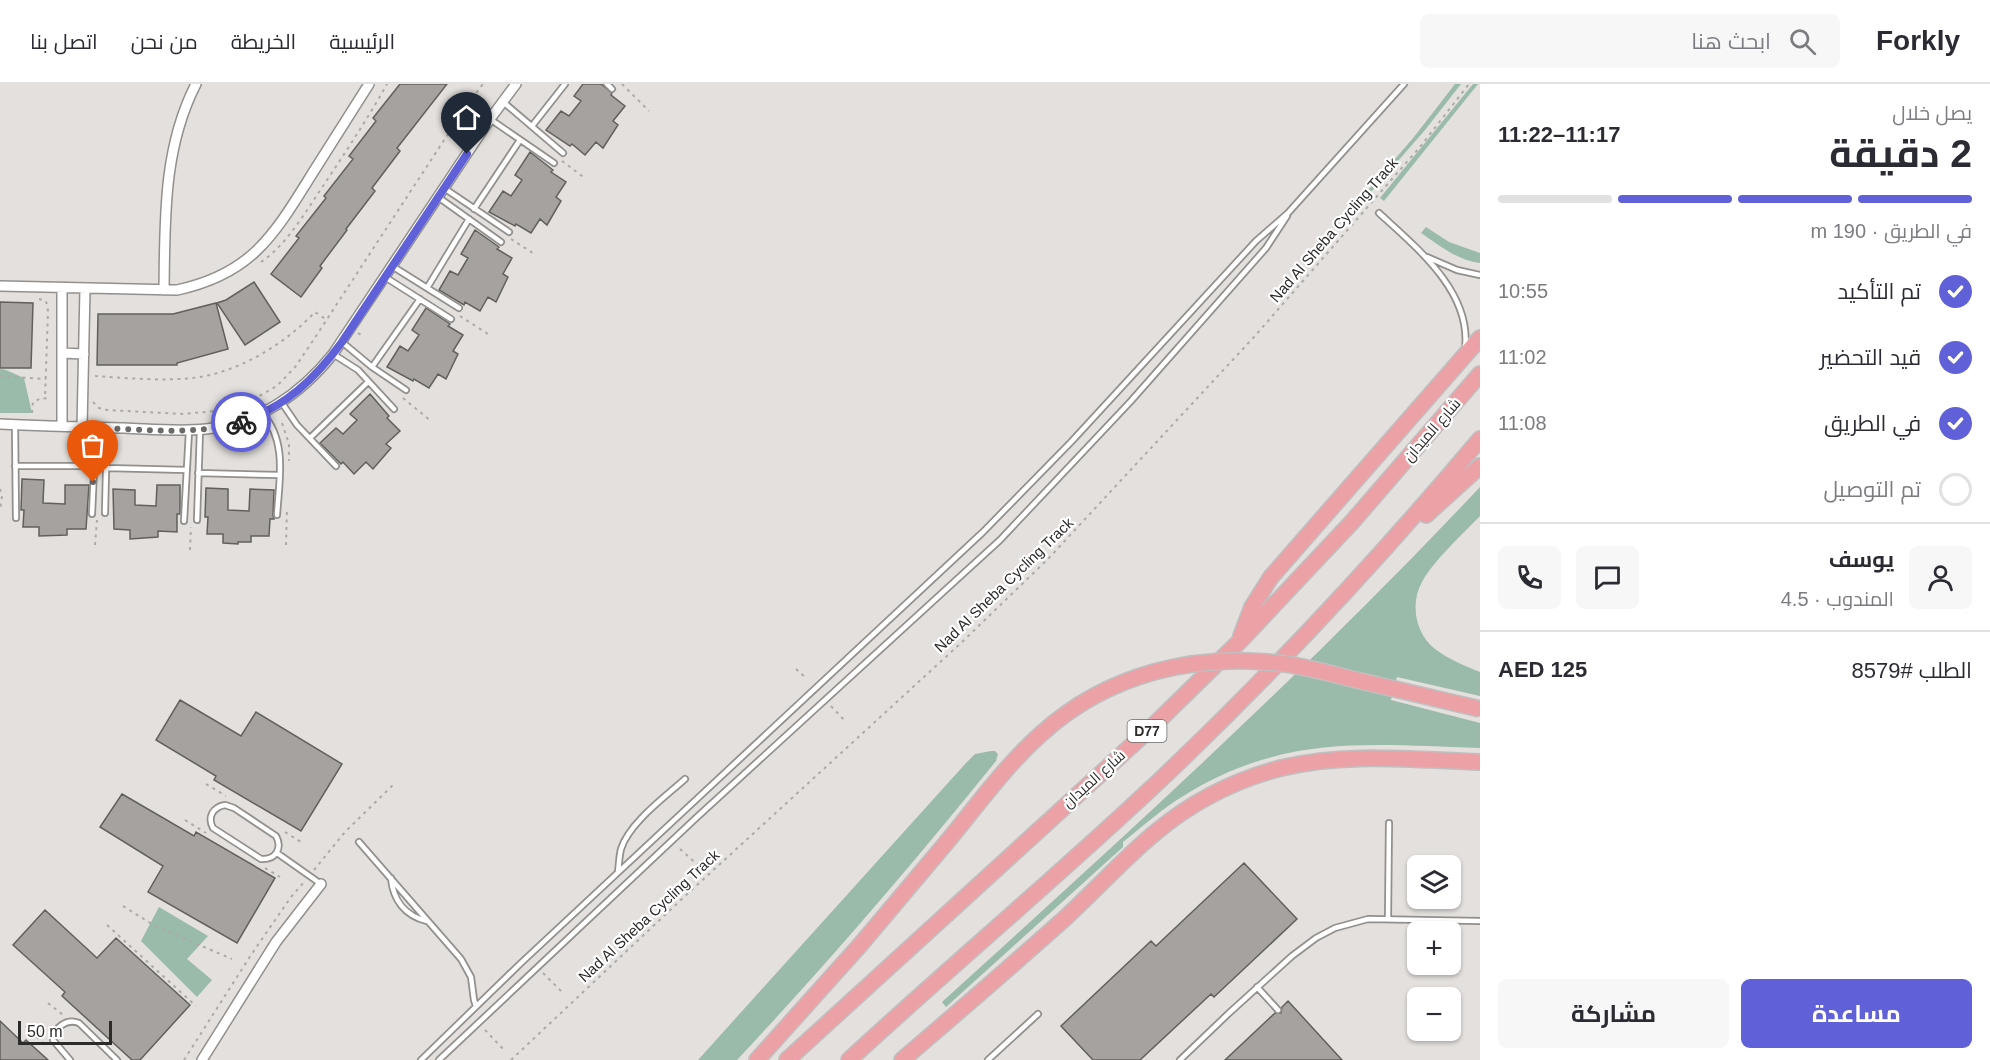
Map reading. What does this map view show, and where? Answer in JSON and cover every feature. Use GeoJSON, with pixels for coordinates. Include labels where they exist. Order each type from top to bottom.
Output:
{"type":"FeatureCollection","features":[{"type":"Feature","properties":{"kind":"main road"},"geometry":{"type":"LineString","coordinates":[[1240,641],[1252,607],[1271,577],[1480,338]]}},
{"type":"Feature","properties":{"kind":"main road","name":"شارع الميدان"},"geometry":{"type":"LineString","coordinates":[[787,1060],[1118,758],[1240,641],[1352,522],[1480,374]]}},
{"type":"Feature","properties":{"kind":"main road"},"geometry":{"type":"LineString","coordinates":[[849,1060],[1157,783],[1269,673],[1387,548],[1480,439]]}},
{"type":"Feature","properties":{"kind":"main road"},"geometry":{"type":"LineString","coordinates":[[1387,548],[1480,466]]}},
{"type":"Feature","properties":{"kind":"main road"},"geometry":{"type":"LineString","coordinates":[[756,1060],[854,952],[1025,749],[1058,720],[1094,696],[1134,677],[1155,671],[1210,661],[1265,662],[1311,669],[1480,710]]}},
{"type":"Feature","properties":{"kind":"main road"},"geometry":{"type":"LineString","coordinates":[[902,1060],[1058,925],[1155,832],[1214,793],[1279,768],[1325,760],[1372,758],[1480,762]]}},
{"type":"Feature","properties":{"kind":"street"},"geometry":{"type":"LineString","coordinates":[[164,290],[165,204],[168,176],[177,133],[196,84]]}},
{"type":"Feature","properties":{"kind":"street"},"geometry":{"type":"LineString","coordinates":[[0,286],[164,290],[192,286],[222,275],[248,259],[281,225],[369,84]]}},
{"type":"Feature","properties":{"kind":"street"},"geometry":{"type":"LineString","coordinates":[[0,424],[200,430],[238,423],[282,403],[308,382],[342,342],[502,101],[516,84]]}},
{"type":"Feature","properties":{"kind":"street"},"geometry":{"type":"LineString","coordinates":[[62,288],[62,426]]}},
{"type":"Feature","properties":{"kind":"street"},"geometry":{"type":"LineString","coordinates":[[82,427],[85,289]]}},
{"type":"Feature","properties":{"kind":"street"},"geometry":{"type":"LineString","coordinates":[[62,354],[84,354]]}},
{"type":"Feature","properties":{"kind":"street"},"geometry":{"type":"LineString","coordinates":[[202,1060],[276,942],[321,884]]}},
{"type":"Feature","properties":{"kind":"lane"},"geometry":{"type":"LineString","coordinates":[[532,126],[565,84]]}},
{"type":"Feature","properties":{"kind":"lane"},"geometry":{"type":"LineString","coordinates":[[607,84],[612,89]]}},
{"type":"Feature","properties":{"kind":"lane"},"geometry":{"type":"LineString","coordinates":[[421,1060],[618,872],[983,532],[1072,441],[1256,240],[1288,213],[1404,84]]}},
{"type":"Feature","properties":{"kind":"lane"},"geometry":{"type":"LineString","coordinates":[[502,101],[563,153]]}},
{"type":"Feature","properties":{"kind":"lane"},"geometry":{"type":"LineString","coordinates":[[490,119],[554,164]]}},
{"type":"Feature","properties":{"kind":"lane"},"geometry":{"type":"LineString","coordinates":[[474,209],[520,140]]}},
{"type":"Feature","properties":{"kind":"lane"},"geometry":{"type":"LineString","coordinates":[[444,188],[509,232]]}},
{"type":"Feature","properties":{"kind":"lane"},"geometry":{"type":"LineString","coordinates":[[438,197],[501,242]]}},
{"type":"Feature","properties":{"kind":"lane"},"geometry":{"type":"LineString","coordinates":[[440,1060],[696,818],[992,547],[1044,495],[1131,401],[1266,248],[1288,213]]}},
{"type":"Feature","properties":{"kind":"lane"},"geometry":{"type":"LineString","coordinates":[[1379,213],[1425,256],[1456,298],[1461,307],[1466,336],[1464,357]]}},
{"type":"Feature","properties":{"kind":"lane"},"geometry":{"type":"LineString","coordinates":[[427,288],[469,219]]}},
{"type":"Feature","properties":{"kind":"lane"},"geometry":{"type":"LineString","coordinates":[[1425,256],[1456,270],[1480,275]]}},
{"type":"Feature","properties":{"kind":"lane"},"geometry":{"type":"LineString","coordinates":[[393,266],[459,308]]}},
{"type":"Feature","properties":{"kind":"lane"},"geometry":{"type":"LineString","coordinates":[[385,277],[451,319]]}},
{"type":"Feature","properties":{"kind":"lane"},"geometry":{"type":"LineString","coordinates":[[372,367],[420,299]]}},
{"type":"Feature","properties":{"kind":"lane"},"geometry":{"type":"LineString","coordinates":[[342,342],[372,367],[406,390]]}},
{"type":"Feature","properties":{"kind":"lane"},"geometry":{"type":"LineString","coordinates":[[333,354],[353,366],[394,410]]}},
{"type":"Feature","properties":{"kind":"lane"},"geometry":{"type":"LineString","coordinates":[[309,438],[368,382]]}},
{"type":"Feature","properties":{"kind":"lane"},"geometry":{"type":"LineString","coordinates":[[282,403],[297,425],[336,466]]}},
{"type":"Feature","properties":{"kind":"lane"},"geometry":{"type":"LineString","coordinates":[[262,414],[270,423],[278,442],[277,515]]}},
{"type":"Feature","properties":{"kind":"lane"},"geometry":{"type":"LineString","coordinates":[[15,425],[16,518]]}},
{"type":"Feature","properties":{"kind":"lane"},"geometry":{"type":"LineString","coordinates":[[92,514],[96,428]]}},
{"type":"Feature","properties":{"kind":"lane"},"geometry":{"type":"LineString","coordinates":[[105,513],[107,428]]}},
{"type":"Feature","properties":{"kind":"lane"},"geometry":{"type":"LineString","coordinates":[[184,521],[189,430]]}},
{"type":"Feature","properties":{"kind":"lane"},"geometry":{"type":"LineString","coordinates":[[197,520],[200,430]]}},
{"type":"Feature","properties":{"kind":"lane"},"geometry":{"type":"LineString","coordinates":[[15,466],[94,466]]}},
{"type":"Feature","properties":{"kind":"lane"},"geometry":{"type":"LineString","coordinates":[[106,468],[187,470]]}},
{"type":"Feature","properties":{"kind":"lane"},"geometry":{"type":"LineString","coordinates":[[198,472],[279,475]]}},
{"type":"Feature","properties":{"kind":"lane"},"geometry":{"type":"LineString","coordinates":[[618,872],[622,847],[629,834],[684,779]]}},
{"type":"Feature","properties":{"kind":"lane"},"geometry":{"type":"LineString","coordinates":[[220,806],[230,806],[271,832],[279,841],[277,853],[267,860],[245,849],[213,828],[210,820],[213,812],[220,806]]}},
{"type":"Feature","properties":{"kind":"lane"},"geometry":{"type":"LineString","coordinates":[[1388,918],[1389,823]]}},
{"type":"Feature","properties":{"kind":"lane"},"geometry":{"type":"LineString","coordinates":[[359,842],[466,966],[473,984],[476,1006]]}},
{"type":"Feature","properties":{"kind":"lane"},"geometry":{"type":"LineString","coordinates":[[277,853],[321,884]]}},
{"type":"Feature","properties":{"kind":"lane"},"geometry":{"type":"LineString","coordinates":[[391,878],[393,892],[399,904],[414,917],[427,921]]}},
{"type":"Feature","properties":{"kind":"lane"},"geometry":{"type":"LineString","coordinates":[[1180,1060],[1257,987],[1316,938],[1351,923],[1368,919],[1480,921]]}},
{"type":"Feature","properties":{"kind":"lane"},"geometry":{"type":"LineString","coordinates":[[1257,987],[1278,1010]]}},
{"type":"Feature","properties":{"kind":"lane"},"geometry":{"type":"LineString","coordinates":[[988,1060],[1038,1014]]}},
{"type":"Feature","properties":{"kind":"lane"},"geometry":{"type":"LineString","coordinates":[[70,1060],[54,1044],[53,1040],[55,1032],[70,1021],[79,1023],[117,1060]]}},
{"type":"Feature","properties":{"kind":"path"},"geometry":{"type":"LineString","coordinates":[[257,265],[283,241],[308,210],[387,84]]}},
{"type":"Feature","properties":{"kind":"path"},"geometry":{"type":"LineString","coordinates":[[92,399],[96,406],[107,410],[183,414],[215,411],[245,404],[277,386],[296,366],[483,84]]}},
{"type":"Feature","properties":{"kind":"path"},"geometry":{"type":"LineString","coordinates":[[622,84],[649,111]]}},
{"type":"Feature","properties":{"kind":"path","name":"Nad Al Sheba Cycling Track"},"geometry":{"type":"LineString","coordinates":[[511,1060],[683,897],[961,643],[1048,559],[1254,337],[1413,155],[1469,84]]}},
{"type":"Feature","properties":{"kind":"path"},"geometry":{"type":"LineString","coordinates":[[36,298],[46,301],[48,311],[45,398]]}},
{"type":"Feature","properties":{"kind":"path"},"geometry":{"type":"LineString","coordinates":[[92,376],[177,379],[202,377],[245,362],[291,334],[315,312],[327,320]]}},
{"type":"Feature","properties":{"kind":"path"},"geometry":{"type":"LineString","coordinates":[[0,376],[46,379]]}},
{"type":"Feature","properties":{"kind":"path"},"geometry":{"type":"LineString","coordinates":[[32,413],[33,402],[45,398],[53,399]]}},
{"type":"Feature","properties":{"kind":"path"},"geometry":{"type":"LineString","coordinates":[[0,489],[2,496],[0,510]]}},
{"type":"Feature","properties":{"kind":"path"},"geometry":{"type":"LineString","coordinates":[[796,669],[806,678]]}},
{"type":"Feature","properties":{"kind":"path"},"geometry":{"type":"LineString","coordinates":[[826,699],[844,720]]}},
{"type":"Feature","properties":{"kind":"path"},"geometry":{"type":"LineString","coordinates":[[680,849],[698,866]]}},
{"type":"Feature","properties":{"kind":"path"},"geometry":{"type":"LineString","coordinates":[[123,906],[155,926],[232,959]]}},
{"type":"Feature","properties":{"kind":"path"},"geometry":{"type":"LineString","coordinates":[[107,925],[196,1006]]}},
{"type":"Feature","properties":{"kind":"path"},"geometry":{"type":"LineString","coordinates":[[537,967],[563,993]]}},
{"type":"Feature","properties":{"kind":"path"},"geometry":{"type":"LineString","coordinates":[[478,1023],[504,1050]]}},
{"type":"Feature","properties":{"kind":"path"},"geometry":{"type":"LineString","coordinates":[[26,1026],[46,1046]]}},
{"type":"Feature","properties":{"kind":"green space"},"geometry":{"type":"Polygon","coordinates":[[[1455,84],[1461,84],[1371,192],[1369,189],[1414,137],[1455,84]]]}},
{"type":"Feature","properties":{"kind":"green space"},"geometry":{"type":"Polygon","coordinates":[[[1473,84],[1478,84],[1384,201],[1380,198],[1473,84]]]}},
{"type":"Feature","properties":{"kind":"green space"},"geometry":{"type":"Polygon","coordinates":[[[1426,227],[1449,242],[1480,253],[1480,263],[1456,256],[1421,233],[1426,227]]]}},
{"type":"Feature","properties":{"kind":"green space"},"geometry":{"type":"Polygon","coordinates":[[[0,369],[24,378],[32,413],[0,413],[0,369]]]}},
{"type":"Feature","properties":{"kind":"green space"},"geometry":{"type":"Polygon","coordinates":[[[1480,487],[1480,516],[1441,556],[1427,574],[1418,590],[1416,617],[1423,635],[1435,649],[1480,672],[1480,696],[1397,677],[1391,700],[1480,723],[1480,748],[1402,745],[1329,747],[1293,752],[1258,761],[1222,775],[1177,800],[1123,842],[1123,847],[946,1007],[942,1002],[1284,685],[1480,487]]]}},
{"type":"Feature","properties":{"kind":"green space"},"geometry":{"type":"Polygon","coordinates":[[[991,751],[998,754],[996,761],[965,799],[837,950],[737,1060],[698,1060],[966,763],[975,754],[991,751]]]}},
{"type":"Feature","properties":{"kind":"green space"},"geometry":{"type":"Polygon","coordinates":[[[159,907],[208,936],[187,959],[212,980],[197,997],[141,941],[159,907]]]}},
{"type":"Feature","properties":{"kind":"building"},"geometry":{"type":"Polygon","coordinates":[[[400,84],[447,84],[397,148],[400,151],[372,188],[375,191],[320,266],[322,268],[301,297],[271,274],[299,238],[296,236],[326,198],[324,196],[353,159],[349,156],[376,121],[373,118],[400,84]]]}},
{"type":"Feature","properties":{"kind":"building"},"geometry":{"type":"Polygon","coordinates":[[[583,84],[601,84],[625,106],[613,121],[618,125],[603,148],[596,142],[585,155],[572,144],[570,146],[546,130],[561,111],[569,116],[581,101],[574,96],[583,84]]]}},
{"type":"Feature","properties":{"kind":"building"},"geometry":{"type":"Polygon","coordinates":[[[530,152],[553,170],[551,172],[566,182],[556,197],[561,201],[547,225],[540,219],[531,233],[489,212],[503,191],[511,196],[522,180],[515,175],[530,152]]]}},
{"type":"Feature","properties":{"kind":"building"},"geometry":{"type":"Polygon","coordinates":[[[475,230],[499,247],[497,249],[512,258],[503,274],[508,277],[496,302],[488,297],[480,311],[465,302],[464,305],[439,290],[450,271],[458,275],[468,258],[461,254],[475,230]]]}},
{"type":"Feature","properties":{"kind":"building"},"geometry":{"type":"Polygon","coordinates":[[[254,282],[280,322],[245,345],[217,303],[226,300],[254,282]]]}},
{"type":"Feature","properties":{"kind":"building"},"geometry":{"type":"Polygon","coordinates":[[[0,302],[33,303],[31,368],[0,368],[0,302]]]}},
{"type":"Feature","properties":{"kind":"building"},"geometry":{"type":"Polygon","coordinates":[[[216,303],[228,349],[177,363],[177,365],[97,365],[98,314],[173,314],[216,303]]]}},
{"type":"Feature","properties":{"kind":"building"},"geometry":{"type":"Polygon","coordinates":[[[426,308],[463,335],[453,351],[458,354],[446,379],[438,374],[429,388],[387,367],[400,346],[408,351],[419,335],[412,330],[426,308]]]}},
{"type":"Feature","properties":{"kind":"building"},"geometry":{"type":"Polygon","coordinates":[[[370,394],[389,416],[387,418],[400,431],[386,444],[391,448],[373,469],[366,462],[354,474],[320,443],[336,428],[343,434],[357,420],[350,414],[370,394]]]}},
{"type":"Feature","properties":{"kind":"building"},"geometry":{"type":"Polygon","coordinates":[[[22,479],[44,480],[43,503],[65,504],[65,485],[89,485],[86,529],[67,529],[67,535],[39,536],[39,527],[23,527],[22,479]]]}},
{"type":"Feature","properties":{"kind":"building"},"geometry":{"type":"Polygon","coordinates":[[[157,485],[180,485],[180,514],[177,514],[177,532],[158,531],[158,537],[130,539],[130,530],[114,529],[113,489],[135,490],[135,505],[156,506],[157,485]]]}},
{"type":"Feature","properties":{"kind":"building"},"geometry":{"type":"Polygon","coordinates":[[[206,488],[228,489],[228,510],[249,511],[250,489],[274,490],[274,519],[270,519],[269,536],[251,536],[251,542],[238,542],[238,544],[223,543],[223,534],[207,534],[206,488]]]}},
{"type":"Feature","properties":{"kind":"building"},"geometry":{"type":"Polygon","coordinates":[[[180,700],[241,736],[256,712],[342,764],[301,831],[214,780],[216,776],[156,740],[180,700]]]}},
{"type":"Feature","properties":{"kind":"building"},"geometry":{"type":"Polygon","coordinates":[[[122,794],[194,836],[196,832],[275,878],[237,943],[148,892],[163,866],[100,827],[122,794]]]}},
{"type":"Feature","properties":{"kind":"building"},"geometry":{"type":"Polygon","coordinates":[[[1244,863],[1297,919],[1214,997],[1211,994],[1140,1060],[1093,1060],[1061,1026],[1151,941],[1156,946],[1244,863]]]}},
{"type":"Feature","properties":{"kind":"building"},"geometry":{"type":"Polygon","coordinates":[[[45,910],[97,958],[116,938],[190,1005],[140,1060],[132,1060],[62,996],[65,992],[13,945],[45,910]]]}},
{"type":"Feature","properties":{"kind":"building"},"geometry":{"type":"Polygon","coordinates":[[[1288,1001],[1342,1060],[1225,1060],[1275,1013],[1281,1013],[1282,1007],[1288,1001]]]}},
{"type":"Feature","properties":{"kind":"building"},"geometry":{"type":"Polygon","coordinates":[[[0,1021],[23,1043],[26,1040],[48,1060],[0,1060],[0,1021]]]}},
{"type":"Feature","properties":{"kind":"way so far"},"geometry":{"type":"LineString","coordinates":[[93,482],[96,428],[189,430],[209,429],[241,422]]}},
{"type":"Feature","properties":{"kind":"route"},"geometry":{"type":"LineString","coordinates":[[241,422],[282,403],[320,371],[342,342],[467,154]]}}]}
